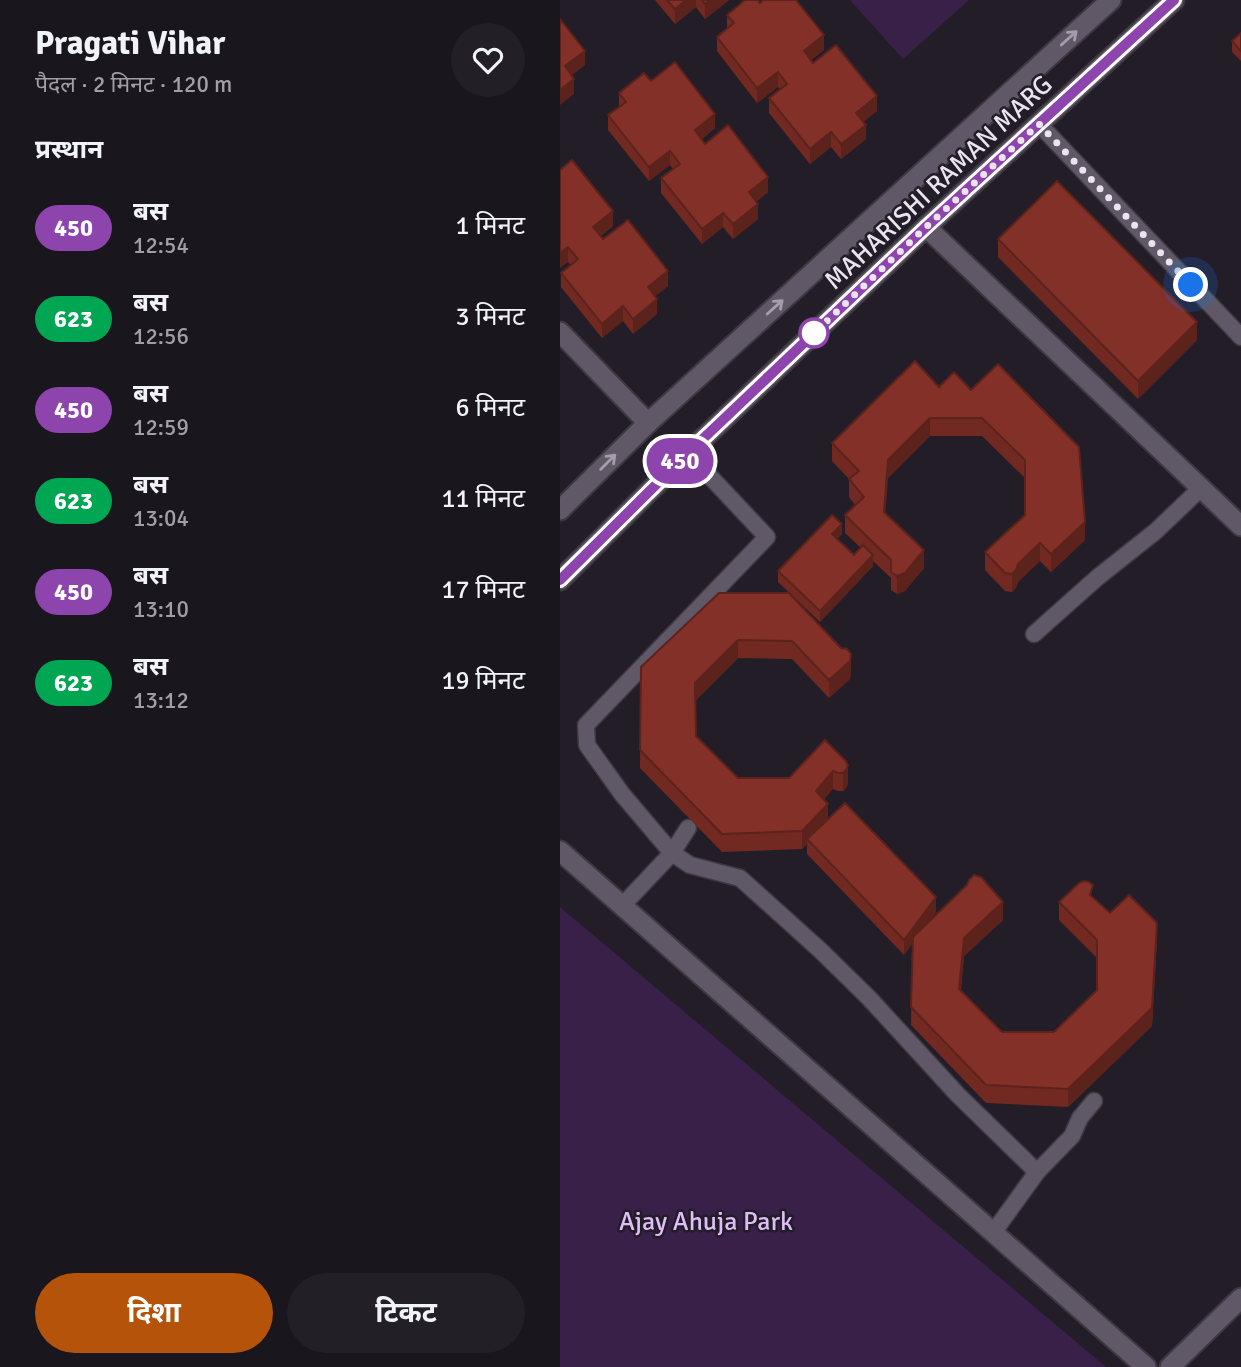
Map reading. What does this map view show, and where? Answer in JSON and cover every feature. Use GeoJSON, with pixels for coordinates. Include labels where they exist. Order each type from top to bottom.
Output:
{"type":"FeatureCollection","features":[{"type":"Feature","properties":{"kind":"main road","name":"MAHARISHI RAMAN MARG"},"geometry":{"type":"LineString","coordinates":[[560,510],[648,423],[1111,0]]}},
{"type":"Feature","properties":{"kind":"main road","name":"MAHARISHI RAMAN MARG"},"geometry":{"type":"LineString","coordinates":[[560,580],[688,453],[926,227],[1174,0]]}},
{"type":"Feature","properties":{"kind":"main road"},"geometry":{"type":"LineString","coordinates":[[926,227],[1241,526]]}},
{"type":"Feature","properties":{"kind":"main road"},"geometry":{"type":"LineString","coordinates":[[560,332],[648,423]]}},
{"type":"Feature","properties":{"kind":"main road"},"geometry":{"type":"LineString","coordinates":[[560,851],[1146,1367]]}},
{"type":"Feature","properties":{"kind":"main road"},"geometry":{"type":"LineString","coordinates":[[1170,1367],[1241,1298]]}},
{"type":"Feature","properties":{"kind":"lane"},"geometry":{"type":"LineString","coordinates":[[1039,124],[1241,337]]}},
{"type":"Feature","properties":{"kind":"lane"},"geometry":{"type":"LineString","coordinates":[[1228,325],[1241,314]]}},
{"type":"Feature","properties":{"kind":"lane"},"geometry":{"type":"LineString","coordinates":[[688,453],[767,537],[586,725],[587,745],[622,794],[672,852],[690,865],[740,878],[840,969],[958,1095],[1037,1172]]}},
{"type":"Feature","properties":{"kind":"lane"},"geometry":{"type":"LineString","coordinates":[[1034,634],[1098,577],[1156,531],[1200,488]]}},
{"type":"Feature","properties":{"kind":"lane"},"geometry":{"type":"LineString","coordinates":[[622,906],[672,852],[688,828]]}},
{"type":"Feature","properties":{"kind":"lane"},"geometry":{"type":"LineString","coordinates":[[993,1233],[1037,1172],[1072,1136],[1080,1118],[1094,1101]]}},
{"type":"Feature","properties":{"kind":"green space"},"geometry":{"type":"Polygon","coordinates":[[[850,0],[969,0],[903,59],[850,0]]]}},
{"type":"Feature","properties":{"kind":"green space","name":"Ajay Ahuja Park"},"geometry":{"type":"Polygon","coordinates":[[[560,907],[1106,1367],[560,1367],[560,907]]]}},
{"type":"Feature","properties":{"kind":"building"},"geometry":{"type":"Polygon","coordinates":[[[667,0],[686,0],[675,9],[667,0]]]}},
{"type":"Feature","properties":{"kind":"building"},"geometry":{"type":"Polygon","coordinates":[[[745,0],[758,0],[760,3],[763,0],[796,0],[824,35],[804,51],[813,63],[836,45],[877,96],[856,113],[866,125],[841,144],[831,132],[810,149],[769,98],[787,84],[778,72],[757,88],[717,37],[734,23],[727,15],[745,0]]]}},
{"type":"Feature","properties":{"kind":"building"},"geometry":{"type":"Polygon","coordinates":[[[560,19],[585,51],[565,66],[574,79],[560,90],[560,19]]]}},
{"type":"Feature","properties":{"kind":"building"},"geometry":{"type":"Polygon","coordinates":[[[1241,33],[1241,51],[1232,41],[1241,33]]]}},
{"type":"Feature","properties":{"kind":"building"},"geometry":{"type":"Polygon","coordinates":[[[675,62],[715,114],[695,130],[705,144],[728,125],[768,177],[749,192],[758,204],[733,224],[723,213],[702,229],[661,178],[680,164],[670,151],[649,167],[608,115],[626,102],[619,93],[644,73],[651,81],[675,62]]]}},
{"type":"Feature","properties":{"kind":"building"},"geometry":{"type":"Polygon","coordinates":[[[572,160],[613,211],[593,227],[603,239],[628,220],[668,271],[648,287],[657,299],[633,319],[623,306],[602,324],[561,273],[578,259],[568,247],[560,253],[560,170],[572,160]]]}},
{"type":"Feature","properties":{"kind":"building"},"geometry":{"type":"Polygon","coordinates":[[[1057,181],[1197,322],[1138,381],[998,239],[1057,181]]]}},
{"type":"Feature","properties":{"kind":"building"},"geometry":{"type":"Polygon","coordinates":[[[915,361],[939,387],[954,372],[971,390],[998,364],[1079,447],[1085,522],[1051,554],[1040,543],[1018,564],[1012,574],[1005,573],[985,552],[1025,515],[1025,460],[982,418],[930,418],[888,460],[884,512],[924,550],[905,573],[897,576],[891,572],[891,560],[845,515],[864,497],[849,479],[859,471],[832,443],[915,361]]]}},
{"type":"Feature","properties":{"kind":"building"},"geometry":{"type":"Polygon","coordinates":[[[832,515],[842,524],[832,534],[854,555],[863,545],[873,555],[820,611],[778,571],[832,515]]]}},
{"type":"Feature","properties":{"kind":"building"},"geometry":{"type":"Polygon","coordinates":[[[719,593],[789,593],[841,648],[847,649],[851,654],[850,661],[829,680],[792,641],[738,640],[695,683],[696,736],[738,778],[789,778],[825,740],[845,760],[848,765],[846,770],[843,773],[833,771],[816,791],[828,804],[802,831],[722,834],[640,750],[641,667],[719,593]]]}},
{"type":"Feature","properties":{"kind":"building"},"geometry":{"type":"Polygon","coordinates":[[[845,803],[936,897],[904,940],[807,839],[845,803]]]}},
{"type":"Feature","properties":{"kind":"building"},"geometry":{"type":"Polygon","coordinates":[[[974,875],[981,877],[1003,902],[964,938],[959,989],[1002,1032],[1054,1032],[1097,990],[1097,940],[1059,902],[1079,883],[1084,881],[1093,885],[1090,895],[1110,913],[1129,895],[1157,923],[1152,1008],[1068,1089],[986,1085],[911,1007],[913,937],[974,875]]]}},
{"type":"Feature","properties":{"kind":"bus line","name":"450"},"geometry":{"type":"LineString","coordinates":[[560,580],[688,453],[926,227],[1174,0]]}},
{"type":"Feature","properties":{"kind":"route"},"geometry":{"type":"LineString","coordinates":[[814,333],[807,340],[1039,124],[1191,285]]}}]}
